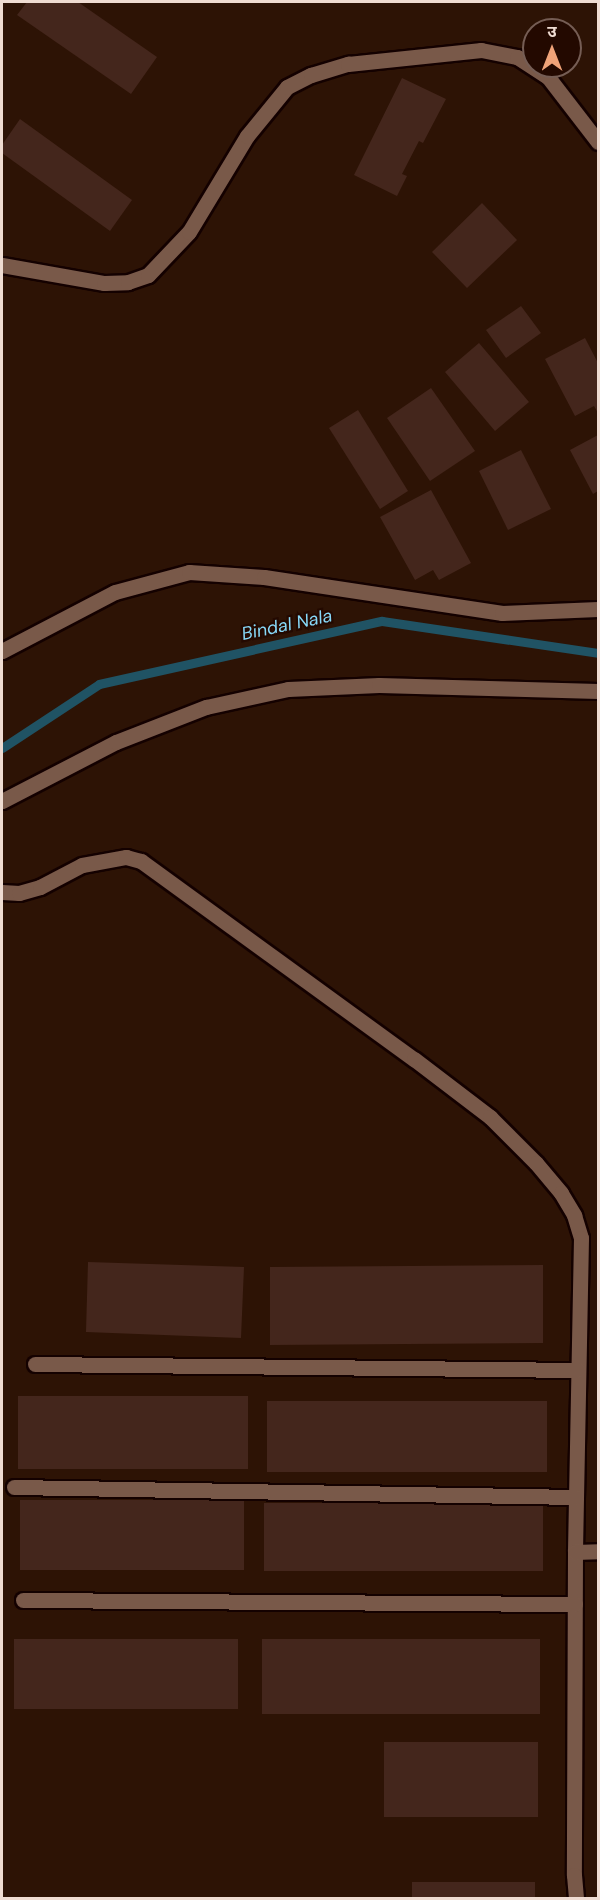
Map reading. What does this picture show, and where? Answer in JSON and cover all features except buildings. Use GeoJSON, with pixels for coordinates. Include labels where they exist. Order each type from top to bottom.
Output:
{"type":"FeatureCollection","features":[{"type":"Feature","properties":{"kind":"street"},"geometry":{"type":"LineString","coordinates":[[2,265],[104,283],[128,282],[148,275],[189,232],[247,136],[287,87],[311,75],[348,64],[481,50],[517,57],[548,77],[598,142]]}},
{"type":"Feature","properties":{"kind":"street"},"geometry":{"type":"LineString","coordinates":[[2,651],[115,592],[189,572],[264,577],[502,613],[598,609]]}},
{"type":"Feature","properties":{"kind":"street"},"geometry":{"type":"LineString","coordinates":[[2,801],[116,741],[206,707],[288,689],[379,685],[598,691]]}},
{"type":"Feature","properties":{"kind":"street"},"geometry":{"type":"LineString","coordinates":[[2,892],[20,893],[40,887],[82,865],[126,857],[141,861],[414,1059],[490,1118],[536,1163],[561,1193],[574,1215],[581,1238],[575,1552],[574,1875],[576,1899]]}},
{"type":"Feature","properties":{"kind":"street"},"geometry":{"type":"LineString","coordinates":[[36,1364],[578,1370]]}},
{"type":"Feature","properties":{"kind":"street"},"geometry":{"type":"LineString","coordinates":[[14,1487],[576,1497]]}},
{"type":"Feature","properties":{"kind":"street"},"geometry":{"type":"LineString","coordinates":[[575,1552],[598,1551]]}},
{"type":"Feature","properties":{"kind":"street"},"geometry":{"type":"LineString","coordinates":[[23,1600],[575,1604]]}},
{"type":"Feature","properties":{"kind":"waterway","name":"Bindal Nala"},"geometry":{"type":"LineString","coordinates":[[2,748],[99,684],[382,621],[598,653]]}}]}
